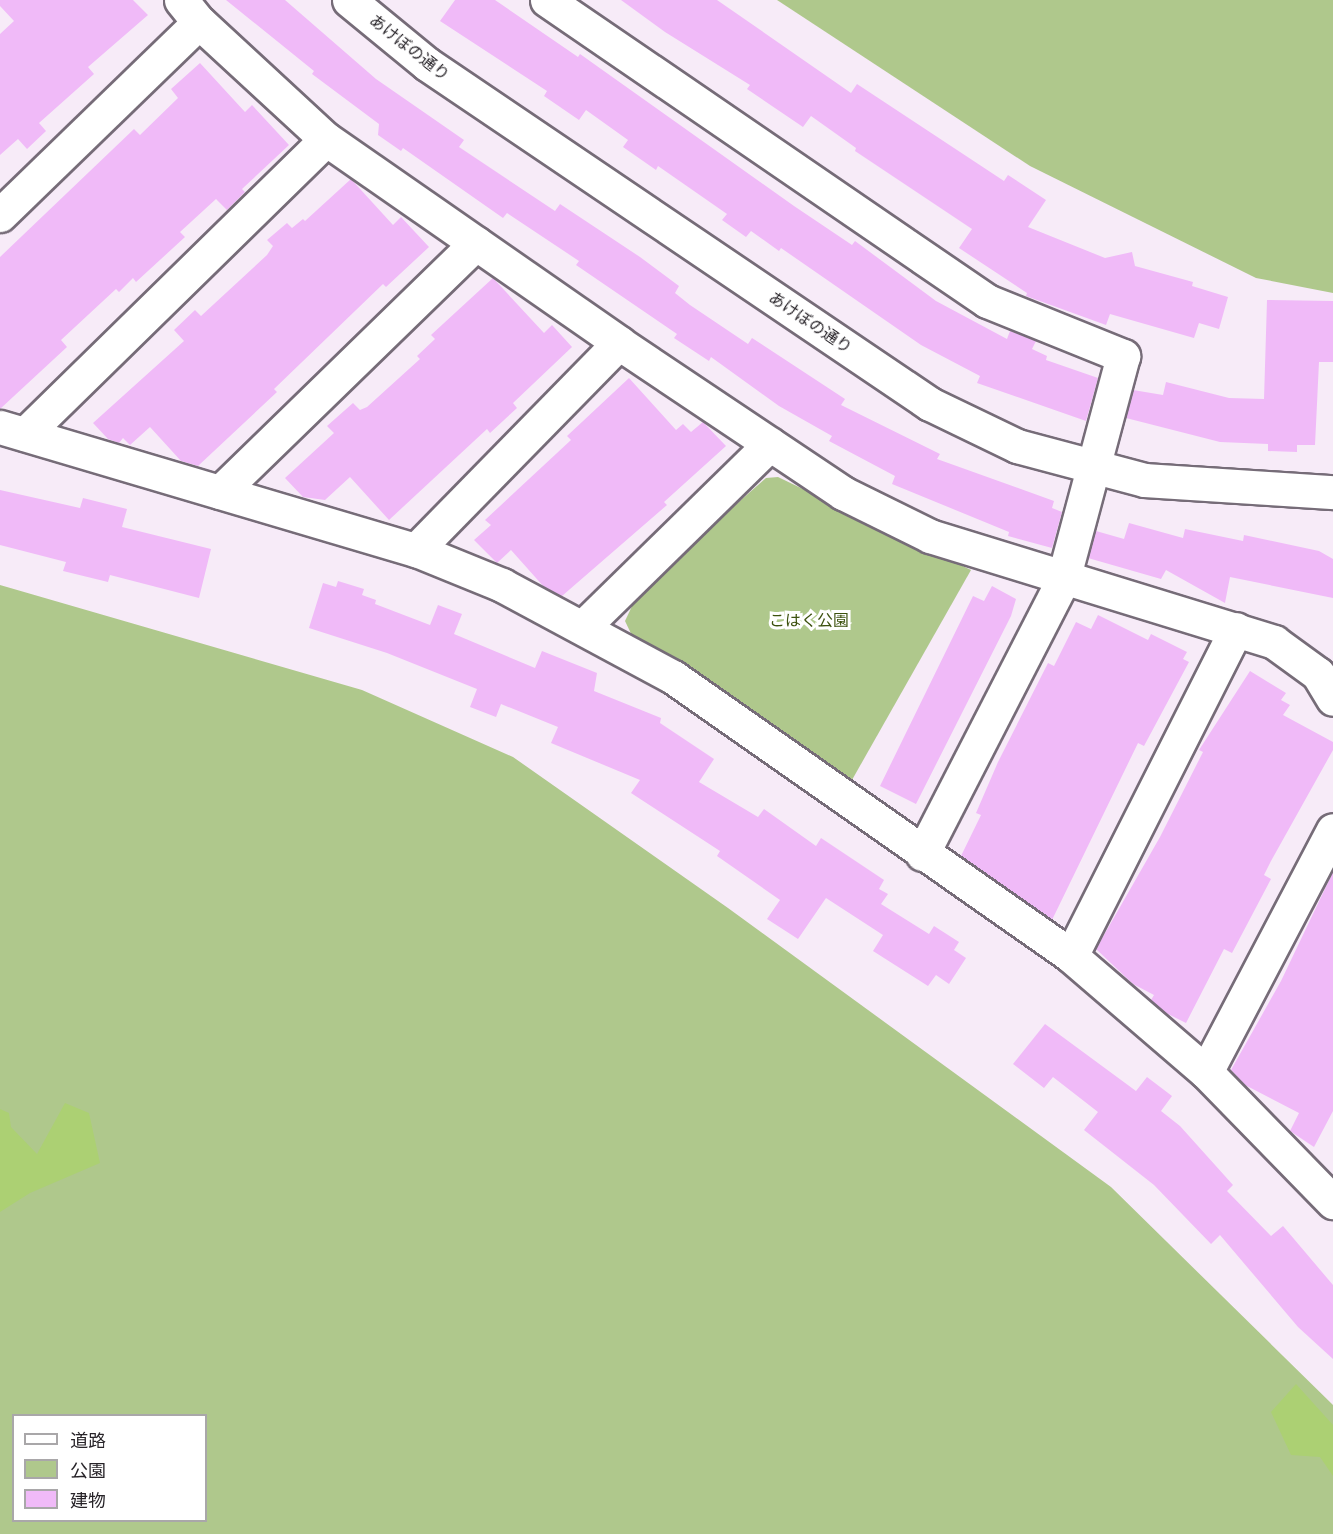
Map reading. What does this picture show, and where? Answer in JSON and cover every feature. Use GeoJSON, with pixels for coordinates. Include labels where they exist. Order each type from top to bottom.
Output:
{"type":"FeatureCollection","features":[{"type":"Feature","properties":{"kind":"street","name":"あけぼの通り"},"geometry":{"type":"LineString","coordinates":[[350,0],[427,64],[930,404],[1017,446],[1095,468],[1156,481],[1333,492]]}},
{"type":"Feature","properties":{"kind":"street"},"geometry":{"type":"LineString","coordinates":[[547,0],[987,301],[1123,356],[1095,468],[1063,580],[922,854]]}},
{"type":"Feature","properties":{"kind":"street"},"geometry":{"type":"LineString","coordinates":[[0,215],[190,11],[326,139],[619,343],[843,493],[930,536],[1063,580],[1274,642],[1318,674],[1333,699]]}},
{"type":"Feature","properties":{"kind":"street"},"geometry":{"type":"LineString","coordinates":[[12,431],[326,139]]}},
{"type":"Feature","properties":{"kind":"street"},"geometry":{"type":"LineString","coordinates":[[220,492],[476,243]]}},
{"type":"Feature","properties":{"kind":"street"},"geometry":{"type":"LineString","coordinates":[[416,550],[619,343]]}},
{"type":"Feature","properties":{"kind":"street"},"geometry":{"type":"LineString","coordinates":[[12,431],[416,550],[502,585],[584,626],[673,677],[922,854],[1071,956],[1206,1072],[1333,1202]]}},
{"type":"Feature","properties":{"kind":"street"},"geometry":{"type":"LineString","coordinates":[[584,626],[770,444]]}},
{"type":"Feature","properties":{"kind":"street"},"geometry":{"type":"LineString","coordinates":[[1071,956],[1236,629]]}},
{"type":"Feature","properties":{"kind":"street"},"geometry":{"type":"LineString","coordinates":[[1206,1072],[1333,830]]}},
{"type":"Feature","properties":{"kind":"green space"},"geometry":{"type":"Polygon","coordinates":[[[777,0],[1333,0],[1333,293],[1256,278],[1030,166],[777,0]]]}},
{"type":"Feature","properties":{"kind":"green space","name":"こはく公園"},"geometry":{"type":"Polygon","coordinates":[[[778,477],[971,570],[848,787],[636,644],[625,621],[633,604],[716,522],[766,478],[778,477]]]}},
{"type":"Feature","properties":{"kind":"green space"},"geometry":{"type":"Polygon","coordinates":[[[0,585],[362,690],[513,757],[728,908],[1111,1187],[1333,1405],[1333,1534],[0,1534],[0,585]]]}},
{"type":"Feature","properties":{"kind":"green space"},"geometry":{"type":"Polygon","coordinates":[[[65,1103],[89,1113],[100,1163],[30,1193],[0,1212],[0,1109],[9,1113],[11,1127],[37,1154],[65,1103]]]}},
{"type":"Feature","properties":{"kind":"green space"},"geometry":{"type":"Polygon","coordinates":[[[1296,1384],[1333,1425],[1333,1476],[1320,1457],[1291,1455],[1271,1412],[1296,1384]]]}},
{"type":"Feature","properties":{"kind":"building"},"geometry":{"type":"Polygon","coordinates":[[[0,0],[133,0],[148,15],[88,67],[94,74],[39,123],[46,131],[27,149],[18,139],[0,155],[0,34],[14,21],[0,6],[0,0]]]}},
{"type":"Feature","properties":{"kind":"building"},"geometry":{"type":"Polygon","coordinates":[[[226,0],[285,0],[376,79],[464,140],[459,147],[555,211],[560,204],[640,257],[679,286],[675,293],[690,305],[748,344],[752,338],[845,399],[841,405],[940,454],[937,459],[1054,501],[1052,508],[1062,512],[1052,548],[1008,536],[1009,532],[892,484],[895,476],[829,441],[832,436],[779,406],[711,357],[709,361],[674,338],[677,334],[576,265],[579,261],[507,213],[503,218],[403,148],[401,151],[378,135],[379,124],[312,74],[314,71],[226,0]]]}},
{"type":"Feature","properties":{"kind":"building"},"geometry":{"type":"Polygon","coordinates":[[[455,0],[495,0],[578,57],[580,54],[852,245],[855,241],[936,301],[1007,339],[1010,331],[1036,341],[1032,349],[1047,356],[1046,360],[1098,378],[1086,421],[977,383],[980,376],[921,345],[781,248],[779,251],[751,231],[746,237],[722,220],[727,214],[658,166],[656,170],[623,147],[628,140],[586,110],[579,120],[544,96],[547,91],[440,21],[455,0]]]}},
{"type":"Feature","properties":{"kind":"building"},"geometry":{"type":"Polygon","coordinates":[[[621,0],[717,0],[851,93],[857,84],[1004,181],[1008,175],[1046,200],[1028,227],[1105,258],[1132,252],[1135,266],[1193,282],[1192,286],[1228,297],[1219,329],[1199,323],[1194,338],[1110,314],[1106,325],[1026,296],[1027,293],[959,248],[972,229],[855,151],[856,148],[811,116],[803,127],[747,89],[750,85],[665,32],[621,0]]]}},
{"type":"Feature","properties":{"kind":"building"},"geometry":{"type":"Polygon","coordinates":[[[200,63],[245,112],[252,105],[289,145],[242,189],[245,192],[227,210],[216,199],[180,232],[185,237],[136,282],[133,278],[119,292],[116,289],[61,340],[67,347],[0,409],[0,257],[134,129],[140,135],[178,98],[171,89],[200,63]]]}},
{"type":"Feature","properties":{"kind":"building"},"geometry":{"type":"Polygon","coordinates":[[[351,179],[393,225],[401,217],[429,247],[386,287],[383,284],[274,389],[277,392],[198,466],[181,461],[150,427],[130,445],[123,438],[119,443],[108,439],[93,423],[184,341],[174,330],[195,310],[201,316],[267,255],[273,246],[267,240],[287,223],[292,228],[303,219],[305,221],[351,179]]]}},
{"type":"Feature","properties":{"kind":"building"},"geometry":{"type":"Polygon","coordinates":[[[493,278],[544,333],[552,325],[572,347],[513,403],[517,408],[490,433],[487,429],[389,520],[350,477],[325,500],[303,497],[285,478],[334,433],[327,426],[353,403],[360,410],[367,407],[420,359],[417,356],[435,339],[431,335],[493,278]]]}},
{"type":"Feature","properties":{"kind":"building"},"geometry":{"type":"Polygon","coordinates":[[[1267,300],[1333,301],[1333,362],[1319,362],[1315,445],[1297,445],[1297,452],[1268,451],[1268,444],[1220,442],[1126,418],[1133,390],[1163,395],[1166,382],[1229,398],[1264,399],[1267,300]]]}},
{"type":"Feature","properties":{"kind":"building"},"geometry":{"type":"Polygon","coordinates":[[[629,378],[676,430],[683,424],[691,432],[703,422],[726,446],[664,502],[667,505],[562,596],[544,587],[511,550],[497,563],[474,540],[491,525],[485,520],[571,440],[567,436],[629,378]]]}},
{"type":"Feature","properties":{"kind":"building"},"geometry":{"type":"Polygon","coordinates":[[[0,490],[80,508],[83,498],[127,509],[122,527],[211,549],[199,598],[110,575],[108,582],[63,571],[66,562],[0,545],[0,490]]]}},
{"type":"Feature","properties":{"kind":"building"},"geometry":{"type":"Polygon","coordinates":[[[1129,523],[1183,538],[1185,529],[1243,541],[1244,535],[1319,551],[1333,559],[1333,598],[1230,577],[1225,603],[1166,570],[1161,579],[1088,558],[1096,531],[1124,539],[1129,523]]]}},
{"type":"Feature","properties":{"kind":"building"},"geometry":{"type":"Polygon","coordinates":[[[338,581],[364,589],[362,595],[376,600],[375,604],[430,625],[438,605],[462,614],[454,634],[535,668],[542,651],[597,673],[594,691],[661,718],[660,723],[714,759],[699,782],[758,817],[764,809],[816,846],[821,838],[884,880],[879,889],[888,894],[881,904],[929,934],[934,926],[959,942],[954,950],[966,958],[949,984],[936,975],[928,986],[873,951],[883,935],[826,898],[798,939],[767,919],[780,900],[717,856],[720,851],[631,793],[640,780],[551,743],[558,727],[501,704],[496,717],[470,707],[477,689],[387,653],[309,628],[323,583],[336,587],[338,581]]]}},
{"type":"Feature","properties":{"kind":"building"},"geometry":{"type":"Polygon","coordinates":[[[992,586],[1016,599],[1011,616],[916,804],[880,786],[973,596],[984,601],[992,586]]]}},
{"type":"Feature","properties":{"kind":"building"},"geometry":{"type":"Polygon","coordinates":[[[1098,615],[1148,640],[1151,634],[1187,652],[1183,659],[1189,662],[1144,746],[1138,743],[1052,920],[961,856],[981,815],[976,813],[998,762],[1048,663],[1054,666],[1076,622],[1091,629],[1098,615]]]}},
{"type":"Feature","properties":{"kind":"building"},"geometry":{"type":"Polygon","coordinates":[[[1250,671],[1286,693],[1281,700],[1290,705],[1283,715],[1333,742],[1333,750],[1264,875],[1271,879],[1232,953],[1224,949],[1186,1023],[1164,1012],[1151,1000],[1154,995],[1133,984],[1096,949],[1160,837],[1203,752],[1199,750],[1250,671]]]}},
{"type":"Feature","properties":{"kind":"building"},"geometry":{"type":"Polygon","coordinates":[[[1333,872],[1333,1111],[1314,1147],[1290,1131],[1299,1113],[1245,1085],[1231,1070],[1281,981],[1333,872]]]}},
{"type":"Feature","properties":{"kind":"building"},"geometry":{"type":"Polygon","coordinates":[[[1045,1024],[1136,1091],[1147,1077],[1172,1096],[1161,1111],[1180,1126],[1233,1185],[1227,1191],[1271,1236],[1283,1226],[1333,1285],[1333,1359],[1298,1327],[1220,1235],[1211,1244],[1154,1185],[1084,1130],[1098,1112],[1053,1077],[1044,1088],[1013,1064],[1045,1024]]]}}]}
